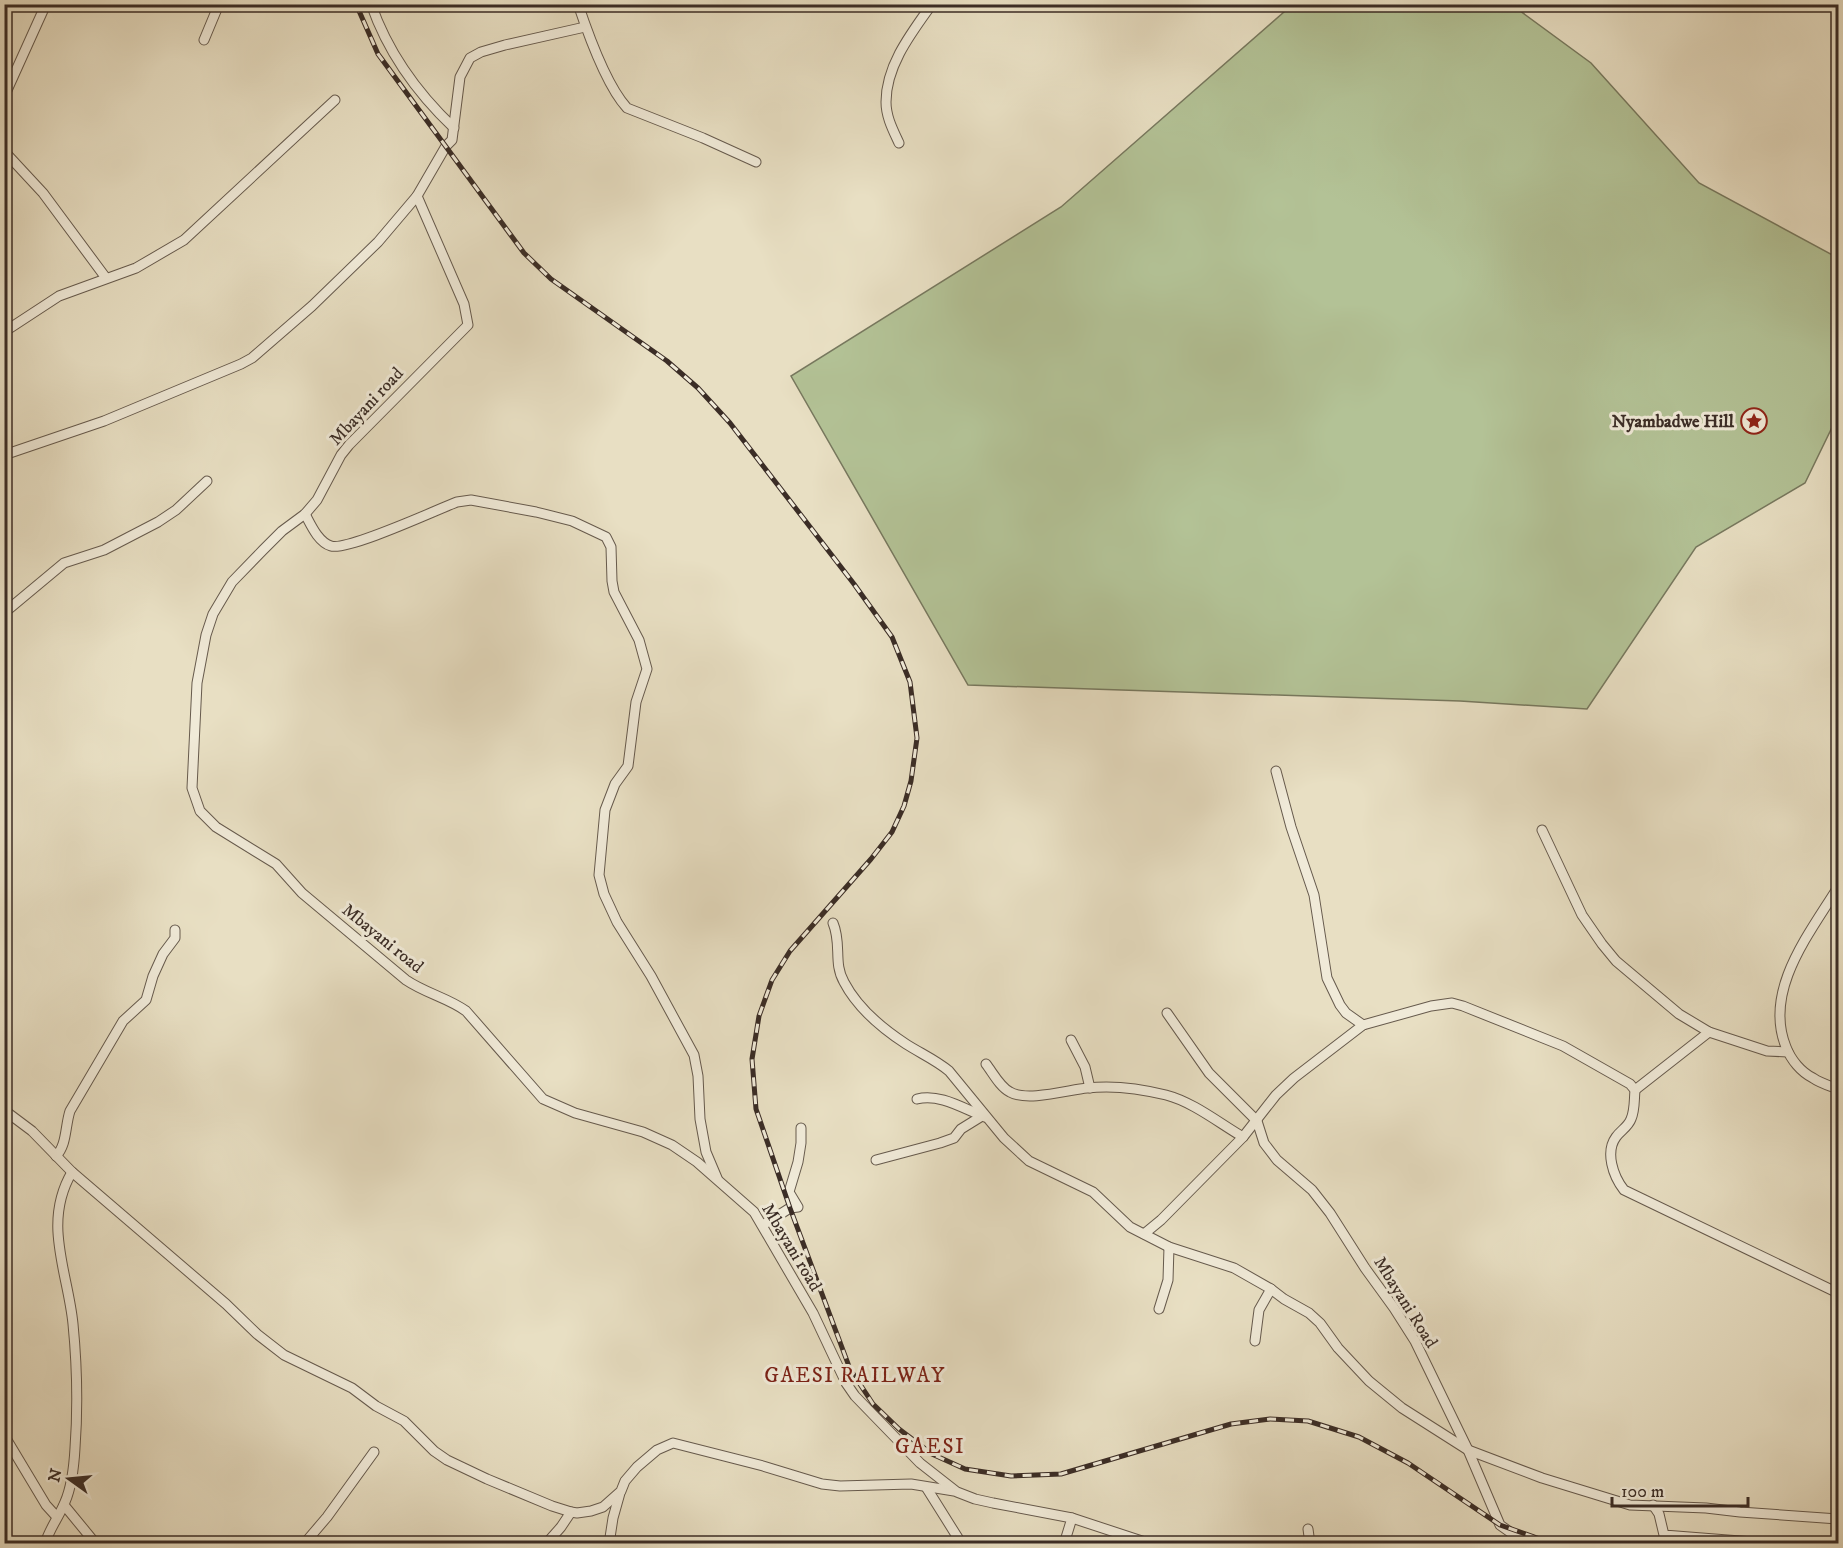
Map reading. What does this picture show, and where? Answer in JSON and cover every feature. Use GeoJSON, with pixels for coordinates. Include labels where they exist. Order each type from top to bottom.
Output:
{"type":"FeatureCollection","features":[{"type":"Feature","properties":{"kind":"street"},"geometry":{"type":"LineString","coordinates":[[4,97],[46,4]]}},
{"type":"Feature","properties":{"kind":"street"},"geometry":{"type":"LineString","coordinates":[[204,40],[219,4]]}},
{"type":"Feature","properties":{"kind":"street"},"geometry":{"type":"LineString","coordinates":[[371,4],[399,65],[429,105],[454,128]]}},
{"type":"Feature","properties":{"kind":"street"},"geometry":{"type":"LineString","coordinates":[[578,4],[585,27],[607,75],[621,102],[627,108],[756,162]]}},
{"type":"Feature","properties":{"kind":"street"},"geometry":{"type":"LineString","coordinates":[[899,143],[888,116],[886,103],[888,88],[899,55],[932,4]]}},
{"type":"Feature","properties":{"kind":"street"},"geometry":{"type":"LineString","coordinates":[[4,455],[104,421],[252,358],[312,306],[378,242],[417,196],[446,146],[452,140],[460,77],[470,58],[505,45],[585,27]]}},
{"type":"Feature","properties":{"kind":"street"},"geometry":{"type":"LineString","coordinates":[[4,332],[59,296],[136,268],[184,240],[335,100]]}},
{"type":"Feature","properties":{"kind":"street"},"geometry":{"type":"LineString","coordinates":[[4,150],[43,194],[106,278]]}},
{"type":"Feature","properties":{"kind":"street","name":"Mbayani road"},"geometry":{"type":"LineString","coordinates":[[417,196],[464,304],[468,325],[341,455],[317,500],[305,514],[276,537],[232,582],[224,594],[209,624],[196,683],[192,778],[194,795],[200,811],[222,832],[276,864],[302,892],[406,980],[466,1011],[543,1099],[575,1113],[657,1136],[697,1162],[754,1212],[813,1313],[846,1383],[855,1396],[920,1463],[957,1492],[993,1503],[1072,1518],[1151,1544]]}},
{"type":"Feature","properties":{"kind":"street"},"geometry":{"type":"LineString","coordinates":[[4,613],[64,563],[104,550],[158,522],[176,510],[207,481]]}},
{"type":"Feature","properties":{"kind":"street"},"geometry":{"type":"LineString","coordinates":[[305,514],[320,538],[325,543],[336,547],[379,534],[458,502],[471,500],[555,516],[572,521],[606,537],[611,547],[614,592],[639,640],[647,669],[636,702],[628,766],[615,784],[605,810],[599,875],[603,894],[617,922],[651,976],[694,1055],[698,1076],[700,1119],[706,1152],[718,1181]]}},
{"type":"Feature","properties":{"kind":"street"},"geometry":{"type":"LineString","coordinates":[[1276,771],[1291,827],[1314,895],[1328,978],[1340,1005],[1346,1013],[1363,1025]]}},
{"type":"Feature","properties":{"kind":"street"},"geometry":{"type":"LineString","coordinates":[[1542,830],[1575,901],[1602,944],[1616,961],[1679,1014],[1709,1032],[1767,1051],[1788,1052]]}},
{"type":"Feature","properties":{"kind":"street"},"geometry":{"type":"LineString","coordinates":[[1839,888],[1802,946],[1786,981],[1779,1012],[1782,1038],[1788,1052],[1803,1071],[1814,1079],[1839,1089]]}},
{"type":"Feature","properties":{"kind":"street"},"geometry":{"type":"LineString","coordinates":[[833,923],[839,940],[838,959],[841,975],[858,1002],[883,1027],[949,1071],[985,1117],[1029,1161],[1093,1192],[1124,1223],[1144,1234],[1169,1247],[1234,1268],[1309,1313],[1320,1323],[1354,1366],[1388,1397],[1448,1439],[1468,1450],[1542,1478],[1630,1505],[1839,1519]]}},
{"type":"Feature","properties":{"kind":"street"},"geometry":{"type":"LineString","coordinates":[[56,1156],[63,1148],[65,1125],[70,1111],[123,1021],[146,1000],[153,974],[163,954],[175,938],[175,930]]}},
{"type":"Feature","properties":{"kind":"street"},"geometry":{"type":"LineString","coordinates":[[1144,1234],[1161,1220],[1243,1137],[1276,1095],[1294,1078],[1363,1025],[1443,1004],[1463,1006],[1563,1046],[1621,1077],[1635,1090]]}},
{"type":"Feature","properties":{"kind":"street"},"geometry":{"type":"LineString","coordinates":[[1167,1013],[1209,1073],[1257,1121]]}},
{"type":"Feature","properties":{"kind":"street"},"geometry":{"type":"LineString","coordinates":[[1709,1032],[1635,1090],[1632,1118],[1616,1136],[1610,1154],[1615,1176],[1624,1190],[1839,1293]]}},
{"type":"Feature","properties":{"kind":"street"},"geometry":{"type":"LineString","coordinates":[[1071,1040],[1085,1067],[1090,1088]]}},
{"type":"Feature","properties":{"kind":"street"},"geometry":{"type":"LineString","coordinates":[[986,1064],[1006,1089],[1014,1094],[1041,1095],[1090,1088],[1125,1089],[1165,1095],[1188,1105],[1243,1137]]}},
{"type":"Feature","properties":{"kind":"street"},"geometry":{"type":"LineString","coordinates":[[917,1098],[943,1100],[985,1117]]}},
{"type":"Feature","properties":{"kind":"street"},"geometry":{"type":"LineString","coordinates":[[4,1110],[32,1131],[72,1172],[226,1304],[257,1334],[284,1355],[352,1388],[376,1406],[404,1421],[439,1455],[456,1465],[571,1512],[598,1509],[609,1504],[621,1491]]}},
{"type":"Feature","properties":{"kind":"street"},"geometry":{"type":"LineString","coordinates":[[876,1160],[954,1138],[961,1130],[985,1117]]}},
{"type":"Feature","properties":{"kind":"street","name":"Mbayani Road"},"geometry":{"type":"LineString","coordinates":[[1257,1121],[1260,1136],[1267,1148],[1277,1160],[1312,1190],[1394,1308],[1415,1341],[1468,1450],[1500,1525],[1527,1544]]}},
{"type":"Feature","properties":{"kind":"street"},"geometry":{"type":"LineString","coordinates":[[763,1225],[790,1208],[798,1206],[789,1192],[798,1162],[801,1128]]}},
{"type":"Feature","properties":{"kind":"street"},"geometry":{"type":"LineString","coordinates":[[45,1544],[56,1516],[64,1505],[72,1473],[75,1446],[76,1358],[72,1313],[56,1222],[63,1194],[72,1172]]}},
{"type":"Feature","properties":{"kind":"street"},"geometry":{"type":"LineString","coordinates":[[1159,1309],[1168,1280],[1169,1247]]}},
{"type":"Feature","properties":{"kind":"street"},"geometry":{"type":"LineString","coordinates":[[1255,1341],[1259,1310],[1271,1289]]}},
{"type":"Feature","properties":{"kind":"street"},"geometry":{"type":"LineString","coordinates":[[4,1435],[46,1504],[56,1516]]}},
{"type":"Feature","properties":{"kind":"street"},"geometry":{"type":"LineString","coordinates":[[609,1544],[613,1518],[625,1481],[657,1450],[673,1443],[822,1484],[840,1486],[911,1484],[957,1492]]}},
{"type":"Feature","properties":{"kind":"street"},"geometry":{"type":"LineString","coordinates":[[304,1544],[327,1517],[374,1452]]}},
{"type":"Feature","properties":{"kind":"street"},"geometry":{"type":"LineString","coordinates":[[926,1486],[958,1538],[957,1544]]}},
{"type":"Feature","properties":{"kind":"street"},"geometry":{"type":"LineString","coordinates":[[64,1505],[96,1544]]}},
{"type":"Feature","properties":{"kind":"street"},"geometry":{"type":"LineString","coordinates":[[1653,1505],[1659,1514],[1664,1535],[1778,1544]]}},
{"type":"Feature","properties":{"kind":"street"},"geometry":{"type":"LineString","coordinates":[[546,1544],[571,1512]]}},
{"type":"Feature","properties":{"kind":"street"},"geometry":{"type":"LineString","coordinates":[[1064,1544],[1072,1518]]}},
{"type":"Feature","properties":{"kind":"street"},"geometry":{"type":"LineString","coordinates":[[1308,1529],[1310,1544]]}},
{"type":"Feature","properties":{"kind":"green space"},"geometry":{"type":"Polygon","coordinates":[[[1292,5],[1512,5],[1591,63],[1699,183],[1838,258],[1838,415],[1805,483],[1696,547],[1587,709],[1460,701],[968,685],[791,376],[1061,207],[1292,5]]]}},
{"type":"Feature","properties":{"kind":"railway"},"geometry":{"type":"LineString","coordinates":[[356,4],[378,54],[524,253],[551,279],[667,361],[698,388],[730,423],[892,637],[910,682],[917,738],[911,781],[904,806],[892,832],[790,951],[772,980],[759,1016],[752,1059],[756,1109],[790,1208],[850,1369],[873,1404],[899,1429],[932,1454],[965,1469],[1011,1476],[1061,1474],[1231,1424],[1270,1419],[1308,1421],[1359,1437],[1408,1463],[1500,1525],[1554,1544]]}},
{"type":"Feature","properties":{"kind":"place","name":"Nyambadwe Hill"},"geometry":{"type":"Point","coordinates":[1754,421]}},
{"type":"Feature","properties":{"kind":"district","name":"GAESI RAILWAY"},"geometry":{"type":"Point","coordinates":[855,1375]}},
{"type":"Feature","properties":{"kind":"district","name":"GAESI"},"geometry":{"type":"Point","coordinates":[930,1446]}}]}
